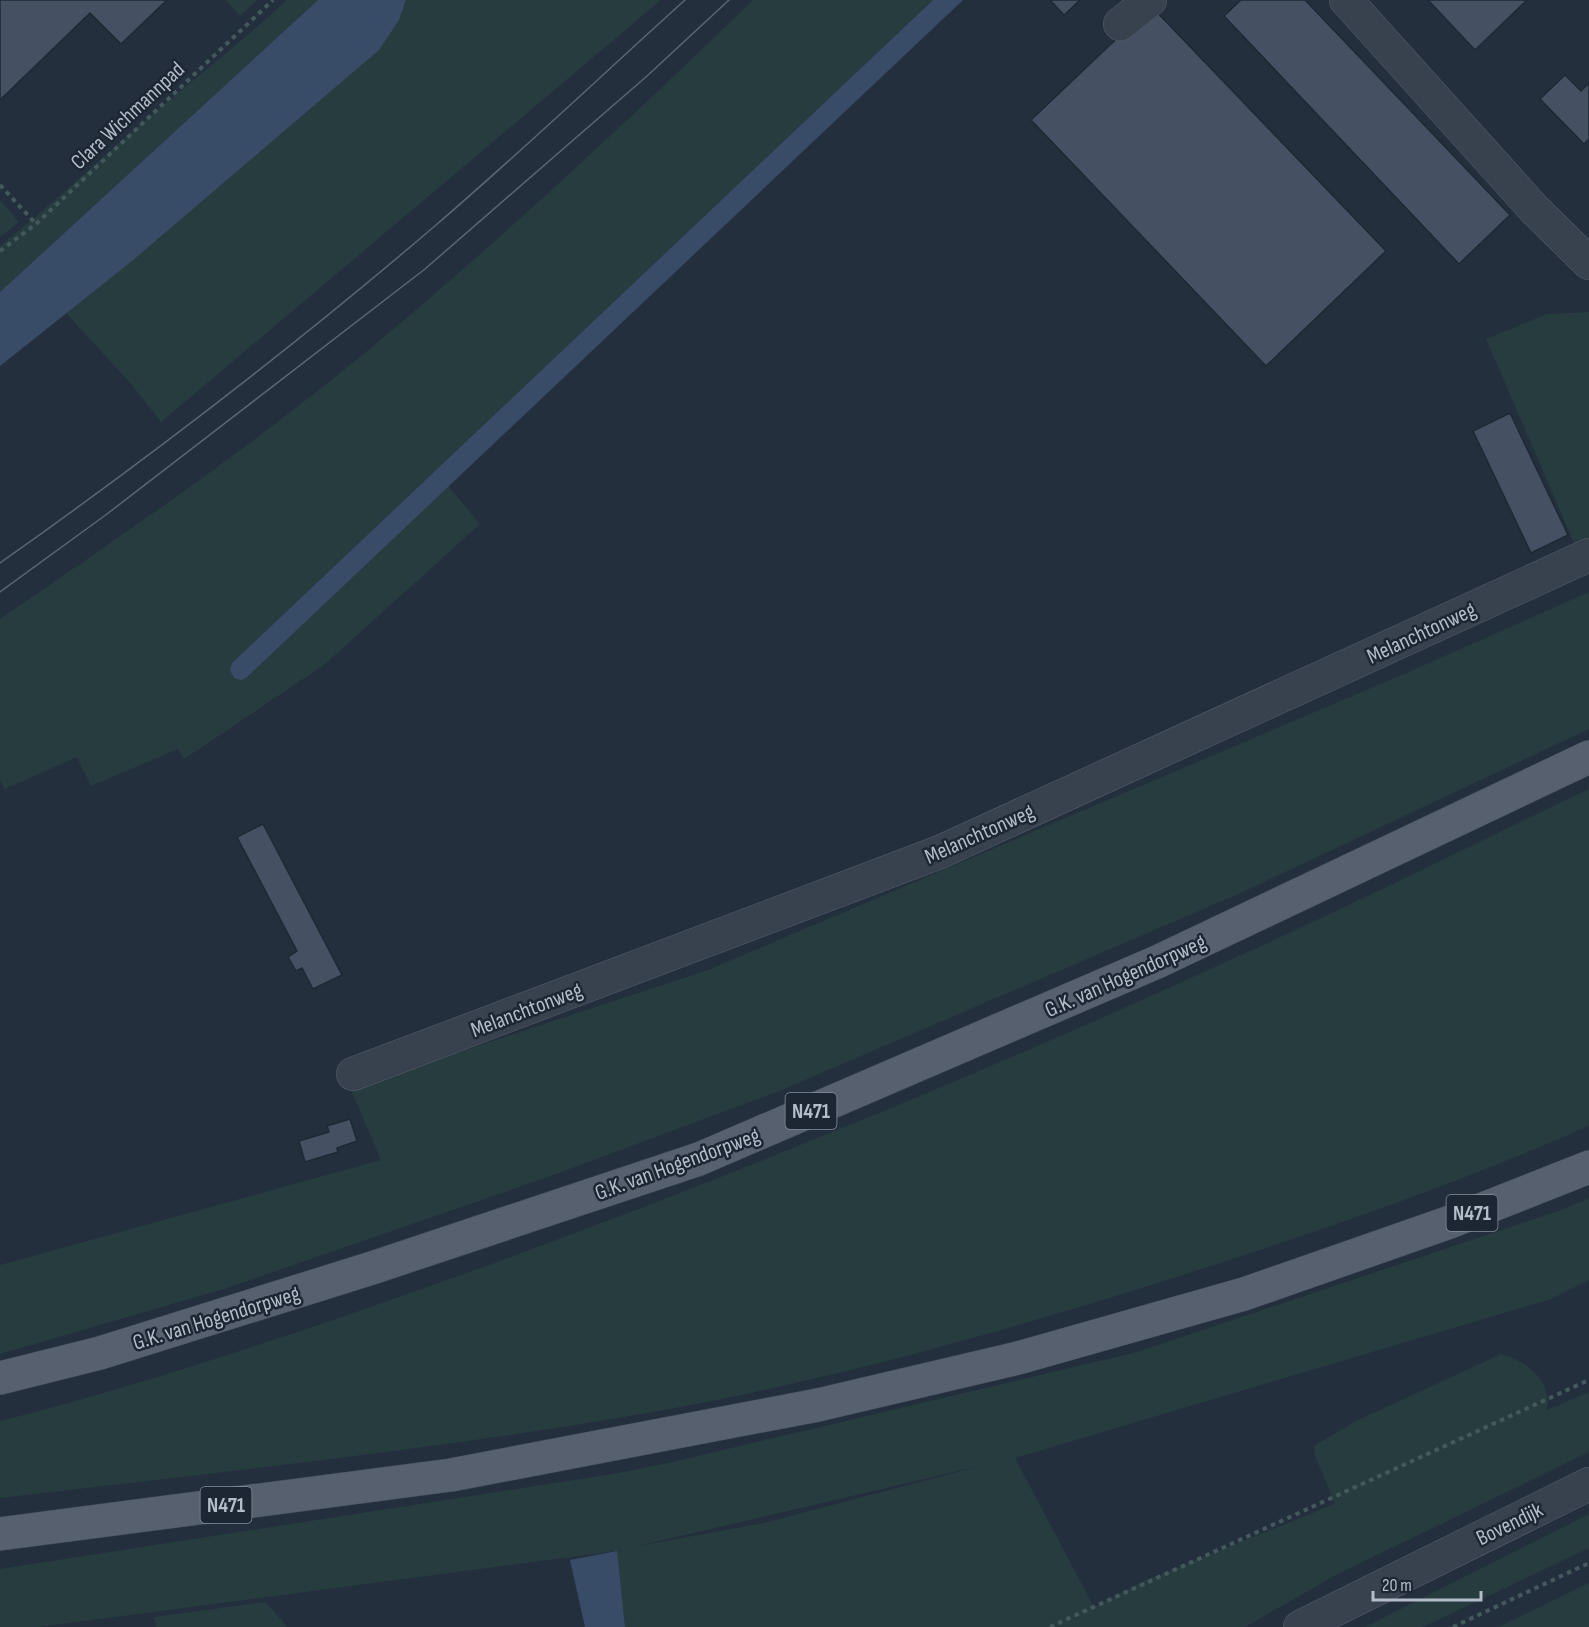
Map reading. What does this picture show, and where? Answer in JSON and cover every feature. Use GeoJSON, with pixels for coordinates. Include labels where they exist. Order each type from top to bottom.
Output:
{"type":"FeatureCollection","features":[{"type":"Feature","properties":{"kind":"main road","name":"G.K. van Hogendorpweg"},"geometry":{"type":"LineString","coordinates":[[0,1378],[100,1353],[372,1268],[699,1159],[1157,962],[1589,757]]}},
{"type":"Feature","properties":{"kind":"main road","name":"N471"},"geometry":{"type":"LineString","coordinates":[[0,1534],[451,1475],[818,1405],[1018,1358],[1244,1293],[1450,1222],[1589,1167]]}},
{"type":"Feature","properties":{"kind":"street"},"geometry":{"type":"LineString","coordinates":[[1120,24],[1150,0]]}},
{"type":"Feature","properties":{"kind":"street"},"geometry":{"type":"LineString","coordinates":[[1346,0],[1535,210],[1589,263]]}},
{"type":"Feature","properties":{"kind":"street","name":"Melanchtonweg"},"geometry":{"type":"LineString","coordinates":[[353,1074],[940,852],[1589,555]]}},
{"type":"Feature","properties":{"kind":"street","name":"Bovendijk"},"geometry":{"type":"LineString","coordinates":[[1300,1627],[1589,1484]]}},
{"type":"Feature","properties":{"kind":"path","name":"Clara Wichmannpad"},"geometry":{"type":"LineString","coordinates":[[0,251],[36,224],[273,0]]}},
{"type":"Feature","properties":{"kind":"path"},"geometry":{"type":"LineString","coordinates":[[0,185],[36,224]]}},
{"type":"Feature","properties":{"kind":"path"},"geometry":{"type":"LineString","coordinates":[[1050,1627],[1589,1380]]}},
{"type":"Feature","properties":{"kind":"path"},"geometry":{"type":"LineString","coordinates":[[1453,1627],[1589,1563]]}},
{"type":"Feature","properties":{"kind":"green space"},"geometry":{"type":"Polygon","coordinates":[[[226,0],[257,0],[240,16],[226,0]]]}},
{"type":"Feature","properties":{"kind":"green space"},"geometry":{"type":"Polygon","coordinates":[[[287,0],[318,0],[0,292],[0,246],[287,0]]]}},
{"type":"Feature","properties":{"kind":"green space"},"geometry":{"type":"Polygon","coordinates":[[[406,0],[661,0],[161,422],[132,385],[66,313],[148,246],[405,5],[406,0]]]}},
{"type":"Feature","properties":{"kind":"green space"},"geometry":{"type":"Polygon","coordinates":[[[753,0],[933,0],[232,663],[230,670],[246,678],[448,486],[480,524],[324,665],[184,759],[178,749],[91,786],[77,757],[5,789],[0,780],[0,619],[236,453],[372,347],[566,177],[753,0]]]}},
{"type":"Feature","properties":{"kind":"green space"},"geometry":{"type":"Polygon","coordinates":[[[0,200],[19,222],[0,237],[0,200]]]}},
{"type":"Feature","properties":{"kind":"green space"},"geometry":{"type":"Polygon","coordinates":[[[1589,312],[1589,555],[1581,559],[1486,339],[1547,314],[1589,312]]]}},
{"type":"Feature","properties":{"kind":"green space"},"geometry":{"type":"Polygon","coordinates":[[[1589,592],[1589,729],[1243,892],[777,1092],[548,1177],[224,1289],[0,1354],[0,1265],[381,1160],[350,1088],[708,970],[1404,674],[1589,592]]]}},
{"type":"Feature","properties":{"kind":"green space"},"geometry":{"type":"Polygon","coordinates":[[[1589,789],[1589,1126],[1425,1192],[1260,1250],[1026,1323],[902,1357],[778,1387],[653,1412],[490,1438],[327,1460],[0,1498],[0,1421],[180,1370],[358,1311],[575,1233],[774,1156],[971,1075],[1166,989],[1345,907],[1589,789]]]}},
{"type":"Feature","properties":{"kind":"green space"},"geometry":{"type":"Polygon","coordinates":[[[1589,1198],[1589,1280],[1551,1299],[1015,1458],[1094,1607],[1146,1580],[1335,1504],[1315,1456],[1314,1446],[1356,1421],[1501,1354],[1529,1367],[1542,1381],[1548,1399],[1547,1410],[1589,1392],[1589,1452],[1336,1575],[1245,1627],[625,1627],[616,1551],[39,1627],[0,1627],[0,1569],[613,1474],[668,1463],[1137,1352],[1564,1209],[1589,1198]],[[980,1466],[638,1546],[764,1523],[980,1466]]]}},
{"type":"Feature","properties":{"kind":"green space"},"geometry":{"type":"Polygon","coordinates":[[[1589,1514],[1589,1548],[1423,1627],[1365,1627],[1589,1514]]]}},
{"type":"Feature","properties":{"kind":"green space"},"geometry":{"type":"Polygon","coordinates":[[[1589,1583],[1589,1627],[1498,1627],[1589,1583]]]}},
{"type":"Feature","properties":{"kind":"green space"},"geometry":{"type":"Polygon","coordinates":[[[265,1602],[288,1627],[156,1627],[154,1617],[265,1602]]]}},
{"type":"Feature","properties":{"kind":"water"},"geometry":{"type":"Polygon","coordinates":[[[318,0],[406,0],[399,20],[379,50],[132,261],[0,366],[0,292],[318,0]]]}},
{"type":"Feature","properties":{"kind":"water"},"geometry":{"type":"Polygon","coordinates":[[[933,0],[963,0],[246,678],[241,680],[234,678],[230,670],[232,663],[933,0]]]}},
{"type":"Feature","properties":{"kind":"water"},"geometry":{"type":"Polygon","coordinates":[[[617,1551],[625,1627],[585,1627],[570,1560],[617,1551]]]}},
{"type":"Feature","properties":{"kind":"building"},"geometry":{"type":"Polygon","coordinates":[[[0,0],[167,0],[121,44],[90,13],[0,100],[0,0]]]}},
{"type":"Feature","properties":{"kind":"building"},"geometry":{"type":"Polygon","coordinates":[[[1050,0],[1080,0],[1064,15],[1050,0]]]}},
{"type":"Feature","properties":{"kind":"building"},"geometry":{"type":"Polygon","coordinates":[[[1241,0],[1305,0],[1510,215],[1459,264],[1224,16],[1241,0]]]}},
{"type":"Feature","properties":{"kind":"building"},"geometry":{"type":"Polygon","coordinates":[[[1428,0],[1527,0],[1475,50],[1428,0]]]}},
{"type":"Feature","properties":{"kind":"building"},"geometry":{"type":"Polygon","coordinates":[[[1151,6],[1386,251],[1266,366],[1031,120],[1151,6]]]}},
{"type":"Feature","properties":{"kind":"building"},"geometry":{"type":"Polygon","coordinates":[[[1565,75],[1581,91],[1589,83],[1589,139],[1584,144],[1540,99],[1565,75]]]}},
{"type":"Feature","properties":{"kind":"building"},"geometry":{"type":"Polygon","coordinates":[[[1510,413],[1568,535],[1531,553],[1473,431],[1510,413]]]}},
{"type":"Feature","properties":{"kind":"building"},"geometry":{"type":"Polygon","coordinates":[[[263,824],[342,975],[313,989],[302,968],[296,971],[288,957],[297,951],[237,837],[263,824]]]}},
{"type":"Feature","properties":{"kind":"building"},"geometry":{"type":"Polygon","coordinates":[[[350,1119],[357,1141],[337,1148],[338,1152],[305,1162],[299,1141],[329,1132],[327,1126],[350,1119]]]}},
{"type":"Feature","properties":{"kind":"tram line"},"geometry":{"type":"LineString","coordinates":[[0,563],[167,441],[384,269],[530,142],[685,0]]}},
{"type":"Feature","properties":{"kind":"tram line"},"geometry":{"type":"LineString","coordinates":[[0,592],[107,514],[425,269],[647,76],[729,0]]}}]}
